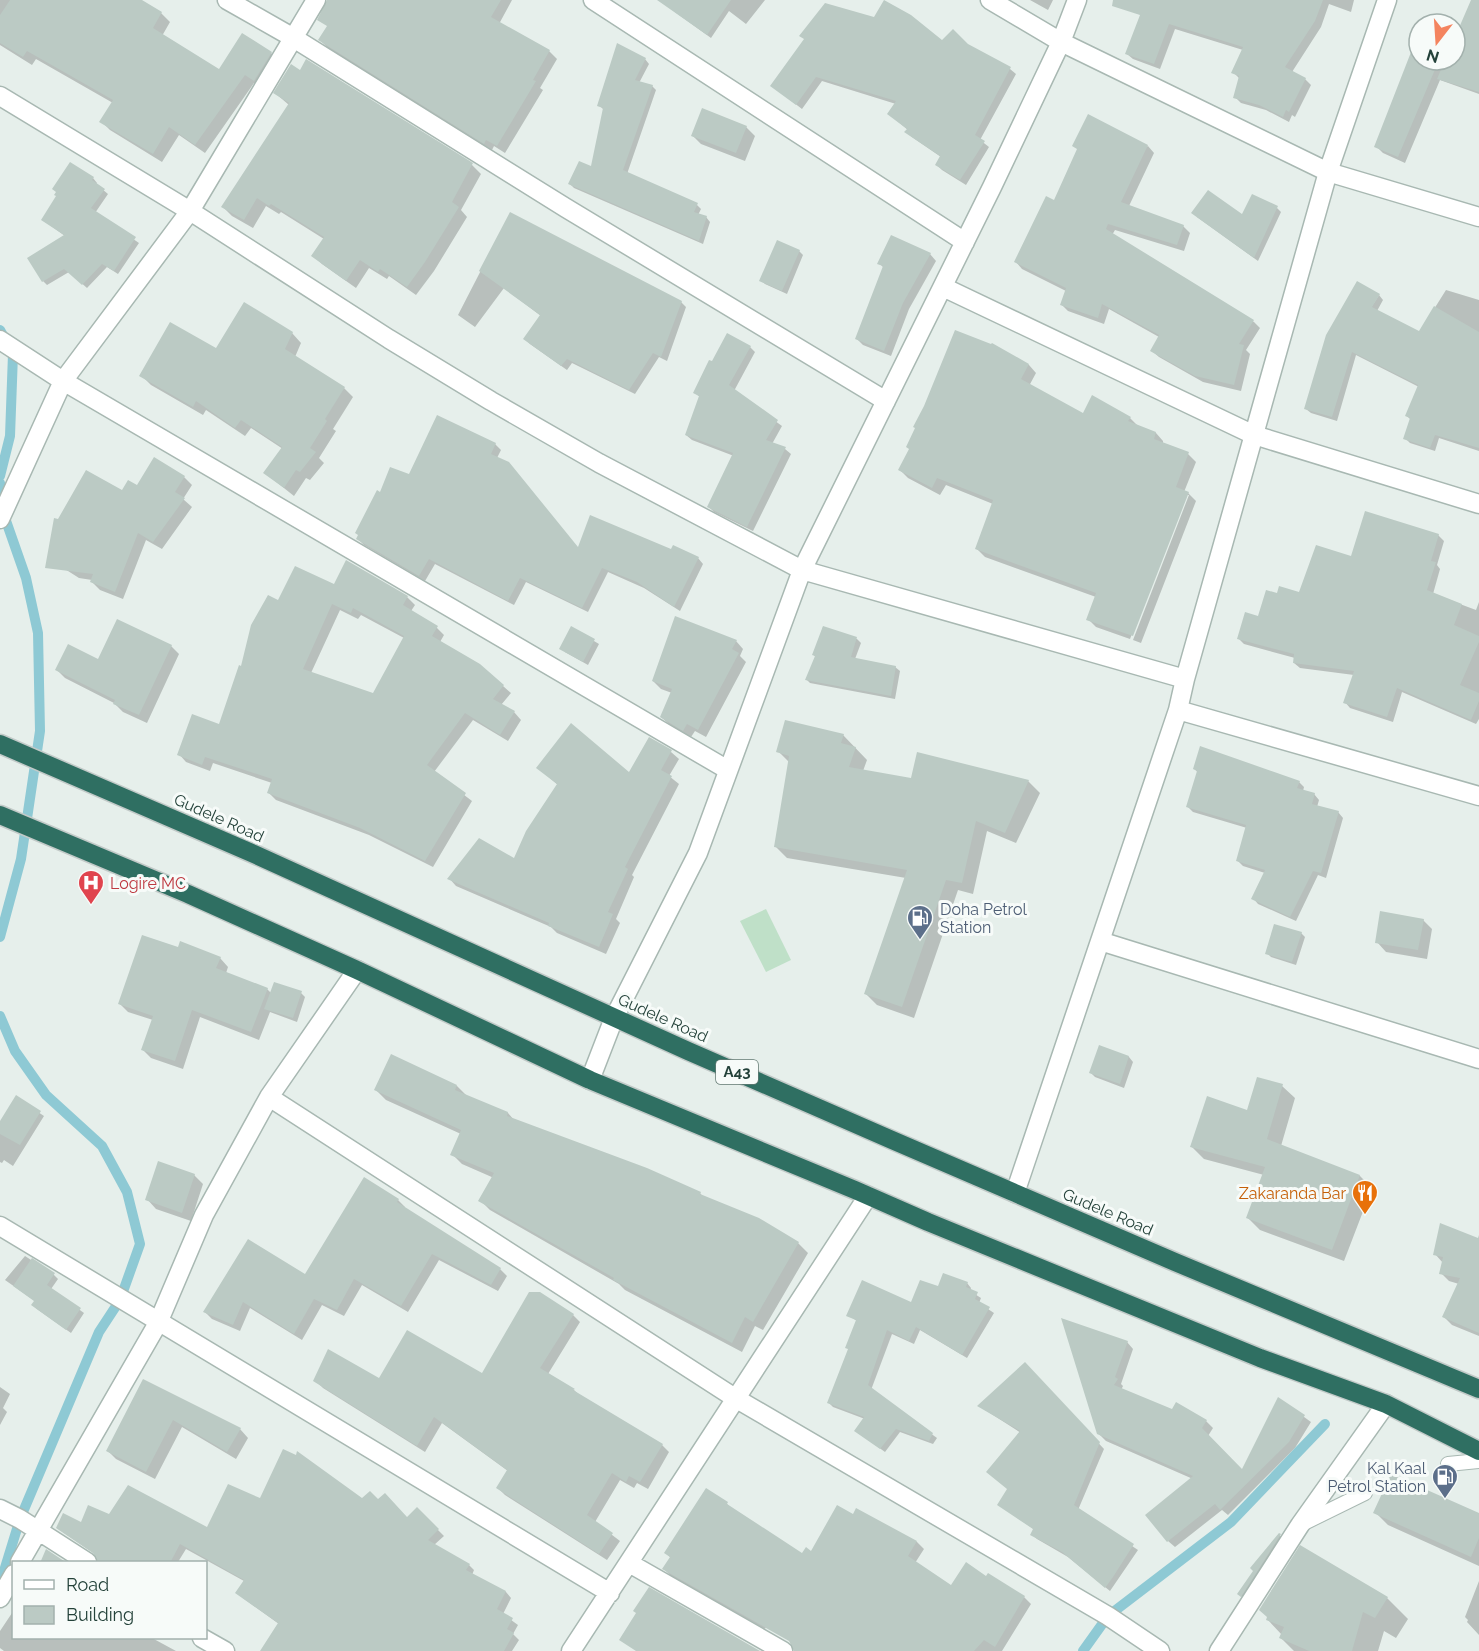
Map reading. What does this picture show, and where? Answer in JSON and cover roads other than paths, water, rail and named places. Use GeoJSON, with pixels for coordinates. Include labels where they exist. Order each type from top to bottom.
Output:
{"type":"FeatureCollection","features":[{"type":"Feature","properties":{"kind":"highway","name":"Gudele Road"},"geometry":{"type":"LineString","coordinates":[[0,744],[254,855],[614,1018],[1015,1193],[1479,1389]]}},
{"type":"Feature","properties":{"kind":"highway"},"geometry":{"type":"LineString","coordinates":[[0,815],[188,894],[357,970],[590,1080],[1260,1358],[1386,1404],[1479,1451]]}},
{"type":"Feature","properties":{"kind":"street"},"geometry":{"type":"LineString","coordinates":[[227,0],[292,37],[576,214],[886,401]]}},
{"type":"Feature","properties":{"kind":"street"},"geometry":{"type":"LineString","coordinates":[[0,519],[63,381],[190,211],[316,0]]}},
{"type":"Feature","properties":{"kind":"street"},"geometry":{"type":"LineString","coordinates":[[593,0],[965,242]]}},
{"type":"Feature","properties":{"kind":"street"},"geometry":{"type":"LineString","coordinates":[[990,0],[1061,42],[1328,172],[1479,218]]}},
{"type":"Feature","properties":{"kind":"street"},"geometry":{"type":"LineString","coordinates":[[590,1080],[614,1018],[698,853],[802,570],[965,242],[1061,42],[1077,0]]}},
{"type":"Feature","properties":{"kind":"street"},"geometry":{"type":"LineString","coordinates":[[1015,1193],[1178,710],[1328,172],[1388,0]]}},
{"type":"Feature","properties":{"kind":"street"},"geometry":{"type":"LineString","coordinates":[[0,96],[190,211],[388,339],[491,401],[599,463],[802,570],[1185,679]]}},
{"type":"Feature","properties":{"kind":"street"},"geometry":{"type":"LineString","coordinates":[[943,287],[1254,435],[1479,504]]}},
{"type":"Feature","properties":{"kind":"street"},"geometry":{"type":"LineString","coordinates":[[0,340],[63,381],[728,770]]}},
{"type":"Feature","properties":{"kind":"street"},"geometry":{"type":"LineString","coordinates":[[1178,710],[1479,796]]}},
{"type":"Feature","properties":{"kind":"street"},"geometry":{"type":"LineString","coordinates":[[1100,941],[1479,1059]]}},
{"type":"Feature","properties":{"kind":"street"},"geometry":{"type":"LineString","coordinates":[[21,1561],[158,1323],[204,1215],[269,1097],[357,970]]}},
{"type":"Feature","properties":{"kind":"street"},"geometry":{"type":"LineString","coordinates":[[269,1097],[735,1398],[1098,1610],[1160,1651]]}},
{"type":"Feature","properties":{"kind":"street"},"geometry":{"type":"LineString","coordinates":[[571,1651],[868,1196]]}},
{"type":"Feature","properties":{"kind":"street"},"geometry":{"type":"LineString","coordinates":[[0,1226],[610,1593]]}},
{"type":"Feature","properties":{"kind":"street"},"geometry":{"type":"LineString","coordinates":[[1220,1651],[1300,1526],[1386,1404]]}},
{"type":"Feature","properties":{"kind":"street"},"geometry":{"type":"LineString","coordinates":[[0,1509],[38,1530],[84,1561]]}},
{"type":"Feature","properties":{"kind":"street"},"geometry":{"type":"LineString","coordinates":[[629,1563],[783,1651]]}},
{"type":"Feature","properties":{"kind":"street"},"geometry":{"type":"LineString","coordinates":[[0,1598],[12,1577]]}},
{"type":"Feature","properties":{"kind":"street"},"geometry":{"type":"LineString","coordinates":[[204,1639],[225,1651]]}},
{"type":"Feature","properties":{"kind":"lane"},"geometry":{"type":"LineString","coordinates":[[1448,1464],[1479,1461]]}},
{"type":"Feature","properties":{"kind":"lane"},"geometry":{"type":"LineString","coordinates":[[1300,1526],[1365,1493]]}},
{"type":"Feature","properties":{"kind":"waterway"},"geometry":{"type":"LineString","coordinates":[[0,330],[13,354],[10,436],[0,476]]}},
{"type":"Feature","properties":{"kind":"waterway"},"geometry":{"type":"LineString","coordinates":[[0,483],[5,518],[26,578],[38,633],[40,731],[21,859],[0,937]]}},
{"type":"Feature","properties":{"kind":"waterway"},"geometry":{"type":"LineString","coordinates":[[0,1016],[15,1051],[46,1095],[102,1146],[127,1192],[140,1244],[120,1300],[99,1332],[20,1519],[4,1571],[0,1577]]}},
{"type":"Feature","properties":{"kind":"waterway"},"geometry":{"type":"LineString","coordinates":[[1083,1651],[1108,1616],[1231,1522],[1325,1424]]}},
{"type":"Feature","properties":{"kind":"place","name":"Logire MC"},"geometry":{"type":"Point","coordinates":[91,906]}},
{"type":"Feature","properties":{"kind":"place","name":"Doha Petrol Station"},"geometry":{"type":"Point","coordinates":[920,941]}},
{"type":"Feature","properties":{"kind":"place","name":"Zakaranda Bar"},"geometry":{"type":"Point","coordinates":[1365,1216]}},
{"type":"Feature","properties":{"kind":"place","name":"Kal Kaal Petrol Station"},"geometry":{"type":"Point","coordinates":[1445,1500]}}]}
